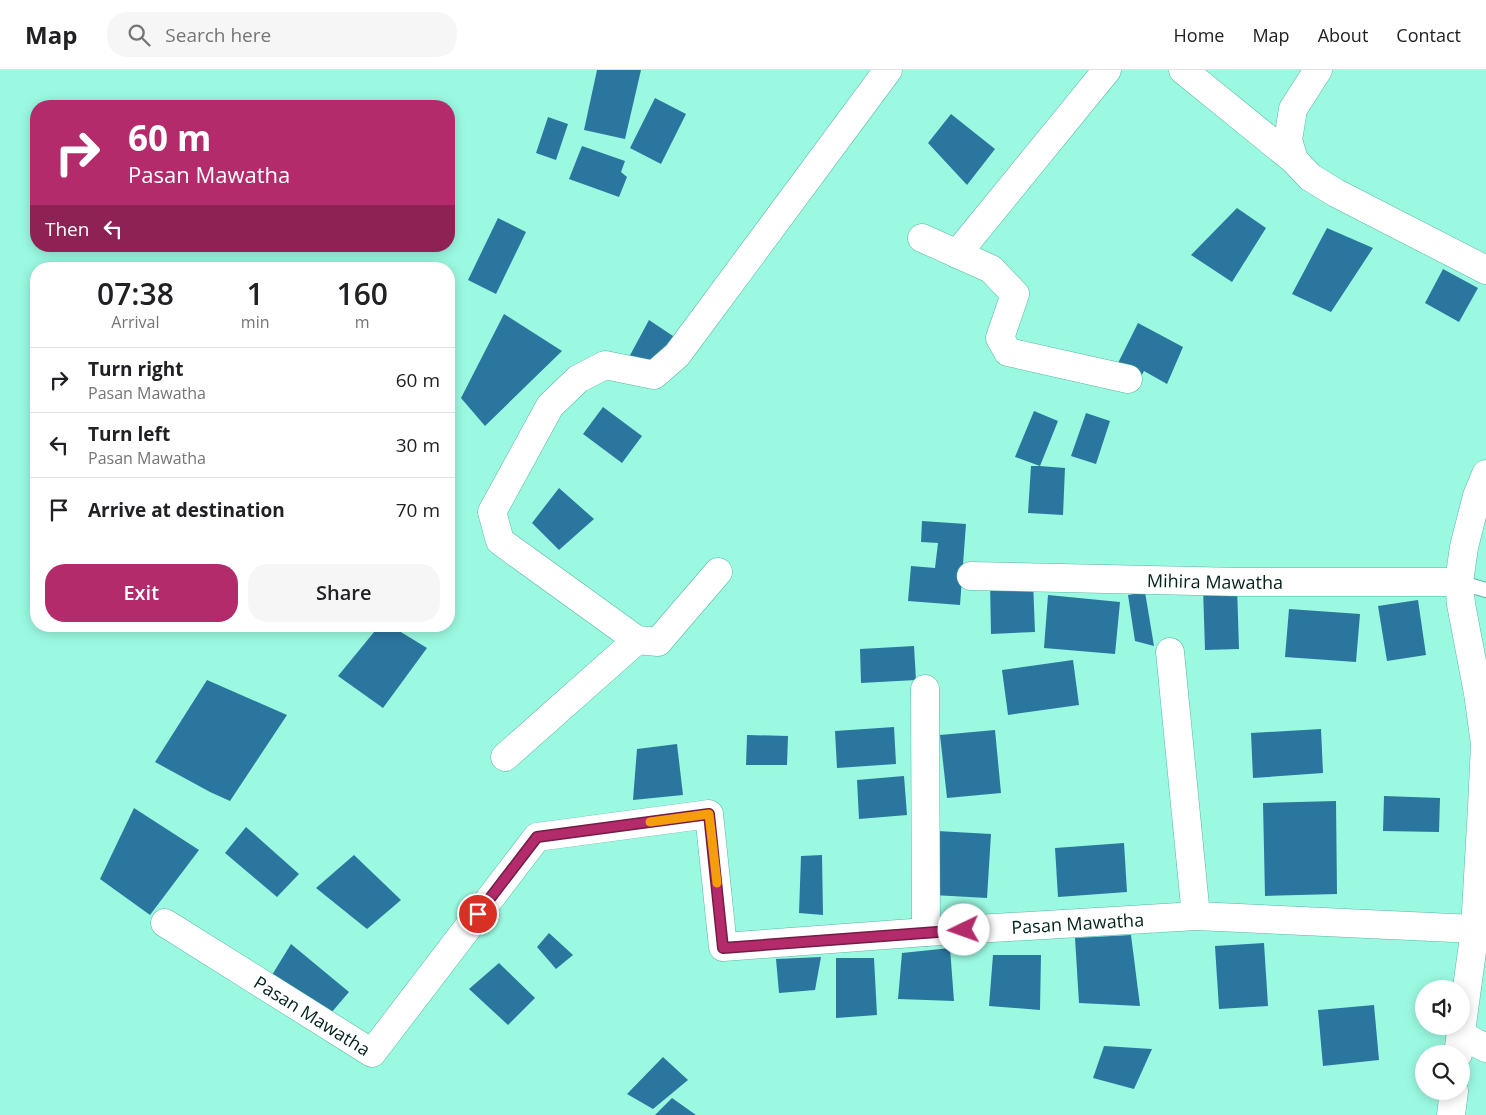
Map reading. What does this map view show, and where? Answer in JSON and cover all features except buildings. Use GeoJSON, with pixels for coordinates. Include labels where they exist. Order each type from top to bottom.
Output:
{"type":"FeatureCollection","features":[{"type":"Feature","properties":{"kind":"street"},"geometry":{"type":"LineString","coordinates":[[718,572],[658,642],[637,640],[500,541],[492,512],[550,406],[578,379],[605,365],[654,375],[678,356],[888,70]]}},
{"type":"Feature","properties":{"kind":"street"},"geometry":{"type":"LineString","coordinates":[[956,254],[1107,70]]}},
{"type":"Feature","properties":{"kind":"street"},"geometry":{"type":"LineString","coordinates":[[1183,70],[1294,160],[1310,177],[1336,193],[1486,270]]}},
{"type":"Feature","properties":{"kind":"street"},"geometry":{"type":"LineString","coordinates":[[1294,160],[1288,140],[1293,109],[1318,70]]}},
{"type":"Feature","properties":{"kind":"street"},"geometry":{"type":"LineString","coordinates":[[922,238],[990,269],[1015,294],[1000,338],[1008,352],[1128,379]]}},
{"type":"Feature","properties":{"kind":"street"},"geometry":{"type":"LineString","coordinates":[[1486,474],[1475,504],[1464,547],[1459,582],[1461,604],[1478,693],[1484,744],[1482,864],[1460,1044],[1486,1048]]}},
{"type":"Feature","properties":{"kind":"street","name":"Mihira Mawatha"},"geometry":{"type":"LineString","coordinates":[[971,576],[1230,581],[1459,582]]}},
{"type":"Feature","properties":{"kind":"street"},"geometry":{"type":"LineString","coordinates":[[505,757],[637,640]]}},
{"type":"Feature","properties":{"kind":"street"},"geometry":{"type":"LineString","coordinates":[[1170,652],[1196,916]]}},
{"type":"Feature","properties":{"kind":"street"},"geometry":{"type":"LineString","coordinates":[[926,689],[926,932]]}},
{"type":"Feature","properties":{"kind":"street","name":"Pasan Mawatha"},"geometry":{"type":"LineString","coordinates":[[166,923],[372,1053],[537,837],[709,814],[723,948],[926,932],[1196,916],[1475,929]]}},
{"type":"Feature","properties":{"kind":"street"},"geometry":{"type":"LineString","coordinates":[[1452,1115],[1453,1100]]}},
{"type":"Feature","properties":{"kind":"lane"},"geometry":{"type":"LineString","coordinates":[[1459,582],[1486,590]]}},
{"type":"Feature","properties":{"kind":"slow traffic"},"geometry":{"type":"LineString","coordinates":[[650,822],[709,814],[717,883]]}},
{"type":"Feature","properties":{"kind":"route"},"geometry":{"type":"LineString","coordinates":[[478,914],[537,837],[709,814],[723,948],[964,930]]}}]}
